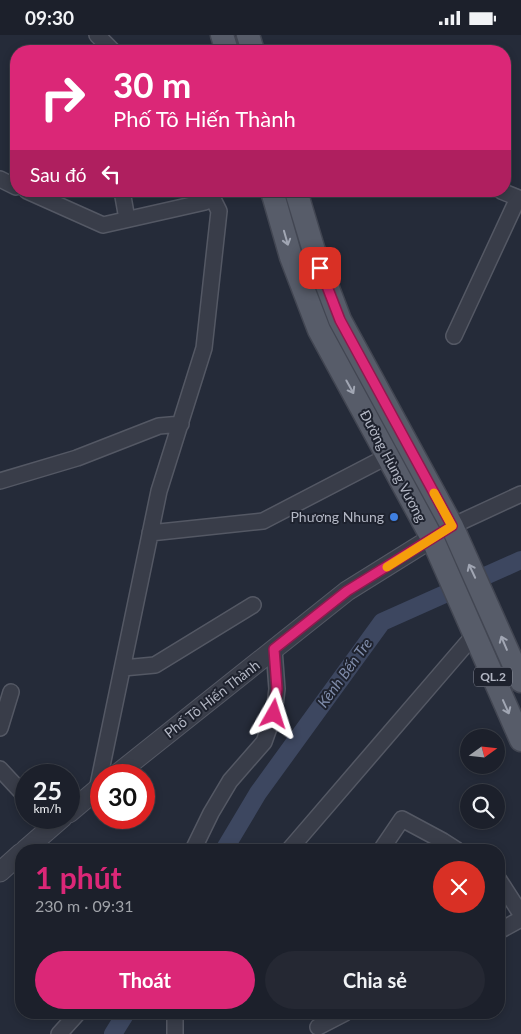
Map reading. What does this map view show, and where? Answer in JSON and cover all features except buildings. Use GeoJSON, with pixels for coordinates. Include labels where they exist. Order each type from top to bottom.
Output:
{"type":"FeatureCollection","features":[{"type":"Feature","properties":{"kind":"main road","name":"Đường Hùng Vương"},"geometry":{"type":"LineString","coordinates":[[274,197],[291,257],[319,330],[435,545],[521,740]]}},
{"type":"Feature","properties":{"kind":"main road","name":"Đường Hùng Vương"},"geometry":{"type":"LineString","coordinates":[[298,197],[314,251],[340,320],[455,532],[521,681]]}},
{"type":"Feature","properties":{"kind":"main road"},"geometry":{"type":"LineString","coordinates":[[435,545],[455,532]]}},
{"type":"Feature","properties":{"kind":"street"},"geometry":{"type":"LineString","coordinates":[[97,35],[107,45]]}},
{"type":"Feature","properties":{"kind":"street"},"geometry":{"type":"LineString","coordinates":[[40,197],[103,225],[205,202],[209,197]]}},
{"type":"Feature","properties":{"kind":"street"},"geometry":{"type":"LineString","coordinates":[[123,197],[128,219]]}},
{"type":"Feature","properties":{"kind":"street"},"geometry":{"type":"LineString","coordinates":[[104,764],[159,491],[204,348],[219,211],[215,197]]}},
{"type":"Feature","properties":{"kind":"street"},"geometry":{"type":"LineString","coordinates":[[454,336],[520,199]]}},
{"type":"Feature","properties":{"kind":"street"},"geometry":{"type":"LineString","coordinates":[[0,481],[77,458],[159,426],[181,425]]}},
{"type":"Feature","properties":{"kind":"street"},"geometry":{"type":"LineString","coordinates":[[150,533],[263,521],[388,455]]}},
{"type":"Feature","properties":{"kind":"street"},"geometry":{"type":"LineString","coordinates":[[455,532],[521,494]]}},
{"type":"Feature","properties":{"kind":"street","name":"Phố Tô Hiến Thành"},"geometry":{"type":"LineString","coordinates":[[130,764],[347,591],[435,545]]}},
{"type":"Feature","properties":{"kind":"street"},"geometry":{"type":"LineString","coordinates":[[123,667],[155,665],[253,605]]}},
{"type":"Feature","properties":{"kind":"street"},"geometry":{"type":"LineString","coordinates":[[295,844],[474,635]]}},
{"type":"Feature","properties":{"kind":"street"},"geometry":{"type":"LineString","coordinates":[[197,844],[211,813],[230,781],[264,743],[274,714],[277,689],[274,649]]}},
{"type":"Feature","properties":{"kind":"street"},"geometry":{"type":"LineString","coordinates":[[0,727],[11,692]]}},
{"type":"Feature","properties":{"kind":"street"},"geometry":{"type":"LineString","coordinates":[[0,769],[15,785]]}},
{"type":"Feature","properties":{"kind":"street"},"geometry":{"type":"LineString","coordinates":[[80,804],[90,796]]}},
{"type":"Feature","properties":{"kind":"street"},"geometry":{"type":"LineString","coordinates":[[385,844],[402,819],[448,844]]}},
{"type":"Feature","properties":{"kind":"street"},"geometry":{"type":"LineString","coordinates":[[31,844],[45,829]]}},
{"type":"Feature","properties":{"kind":"street"},"geometry":{"type":"LineString","coordinates":[[0,872],[15,858]]}},
{"type":"Feature","properties":{"kind":"street"},"geometry":{"type":"LineString","coordinates":[[505,889],[521,914]]}},
{"type":"Feature","properties":{"kind":"street"},"geometry":{"type":"LineString","coordinates":[[505,928],[521,919]]}},
{"type":"Feature","properties":{"kind":"street"},"geometry":{"type":"LineString","coordinates":[[59,1034],[73,1019]]}},
{"type":"Feature","properties":{"kind":"street"},"geometry":{"type":"LineString","coordinates":[[175,1019],[175,1034]]}},
{"type":"Feature","properties":{"kind":"street"},"geometry":{"type":"LineString","coordinates":[[318,1027],[332,1019]]}},
{"type":"Feature","properties":{"kind":"waterway","name":"Kênh Bến Tre"},"geometry":{"type":"LineString","coordinates":[[228,844],[258,793],[382,622],[521,560]]}},
{"type":"Feature","properties":{"kind":"waterway","name":"Kênh Bến Tre"},"geometry":{"type":"LineString","coordinates":[[113,1034],[122,1019]]}},
{"type":"Feature","properties":{"kind":"slow traffic"},"geometry":{"type":"LineString","coordinates":[[387,567],[452,526],[434,493]]}},
{"type":"Feature","properties":{"kind":"place","name":"Phương Nhung"},"geometry":{"type":"Point","coordinates":[394,517]}},
{"type":"Feature","properties":{"kind":"route"},"geometry":{"type":"LineString","coordinates":[[274,714],[277,689],[274,649],[347,591],[452,526],[340,320],[320,268]]}}]}
